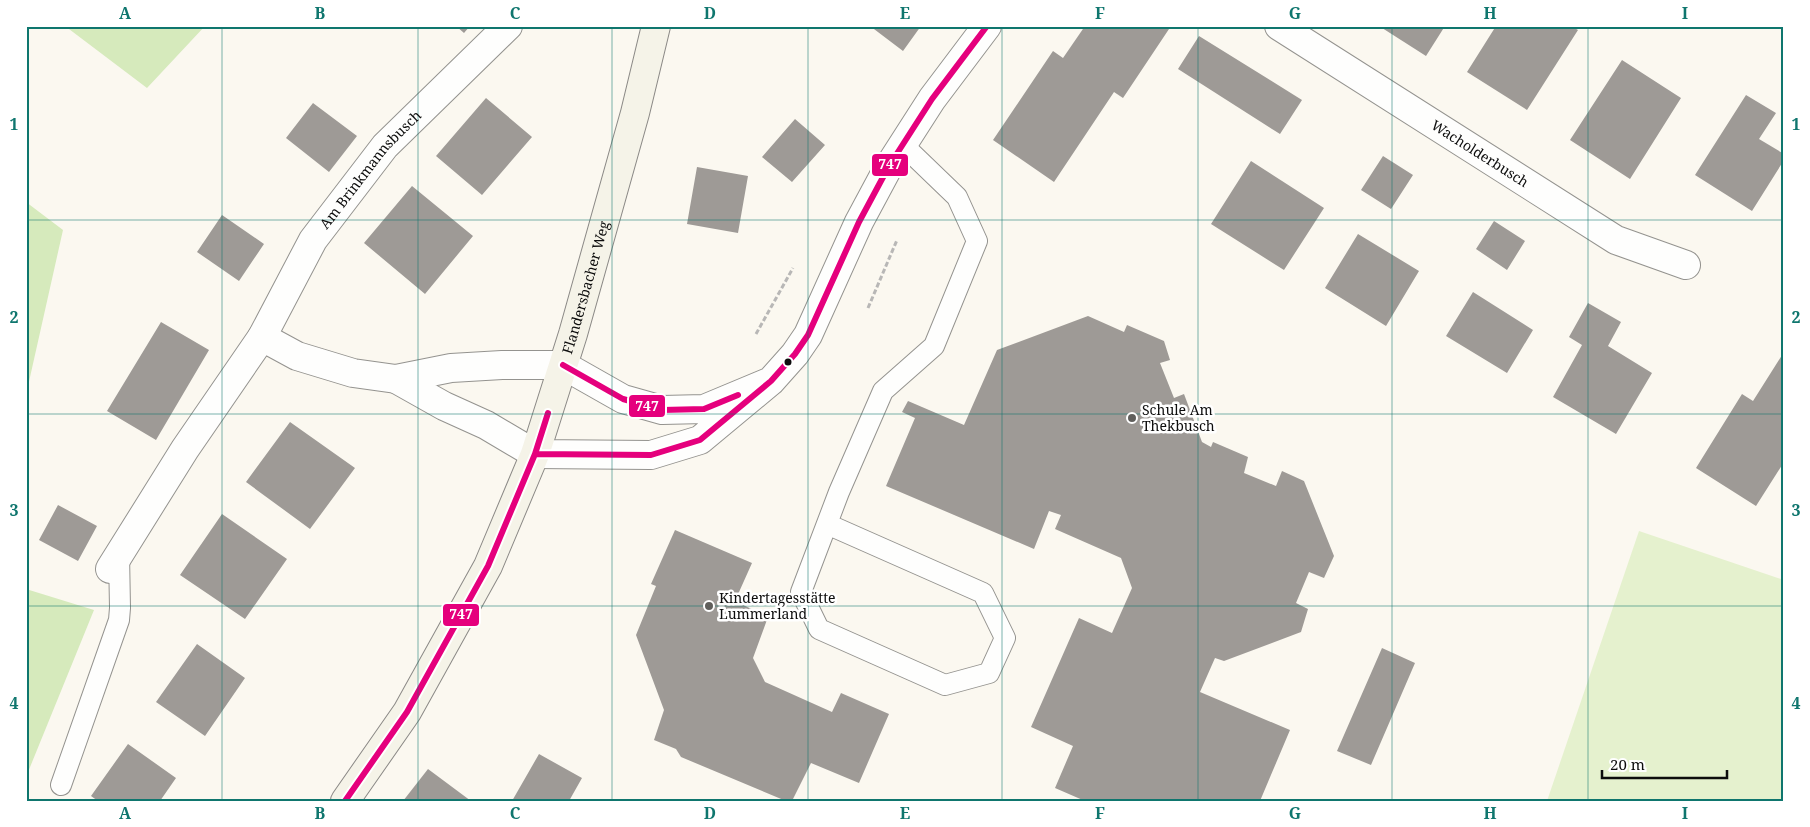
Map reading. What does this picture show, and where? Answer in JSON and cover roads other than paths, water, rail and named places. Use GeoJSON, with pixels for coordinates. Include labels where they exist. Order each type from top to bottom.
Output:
{"type":"FeatureCollection","features":[{"type":"Feature","properties":{"kind":"main road","name":"Flandersbacher Weg"},"geometry":{"type":"LineString","coordinates":[[345,801],[407,712],[483,575],[535,454],[564,365],[635,113],[656,26]]}},
{"type":"Feature","properties":{"kind":"street","name":"Am Brinkmannsbusch"},"geometry":{"type":"LineString","coordinates":[[114,561],[185,449],[262,337],[313,240],[385,146],[508,26]]}},
{"type":"Feature","properties":{"kind":"street"},"geometry":{"type":"LineString","coordinates":[[396,379],[444,406],[486,425],[535,454],[651,455],[700,440],[771,381],[795,354],[808,335],[859,222],[889,166],[932,99],[987,26]]}},
{"type":"Feature","properties":{"kind":"street","name":"Wacholderbusch"},"geometry":{"type":"LineString","coordinates":[[1279,26],[1616,240],[1686,265]]}},
{"type":"Feature","properties":{"kind":"street"},"geometry":{"type":"LineString","coordinates":[[262,337],[297,356],[353,373],[396,379],[451,368],[502,365],[564,365],[623,399],[662,410],[704,409],[771,381]]}},
{"type":"Feature","properties":{"kind":"lane"},"geometry":{"type":"LineString","coordinates":[[827,524],[983,593],[1005,638],[989,673],[944,685],[819,629],[801,592],[827,524],[883,391],[934,346],[977,241],[957,197],[903,144]]}},
{"type":"Feature","properties":{"kind":"lane"},"geometry":{"type":"LineString","coordinates":[[61,785],[119,620],[120,608],[114,561]]}},
{"type":"Feature","properties":{"kind":"place","name":"Schule Am Thekbusch"},"geometry":{"type":"Point","coordinates":[1132,418]}},
{"type":"Feature","properties":{"kind":"place","name":"Kindertagesstätte Lummerland"},"geometry":{"type":"Point","coordinates":[709,606]}}]}
